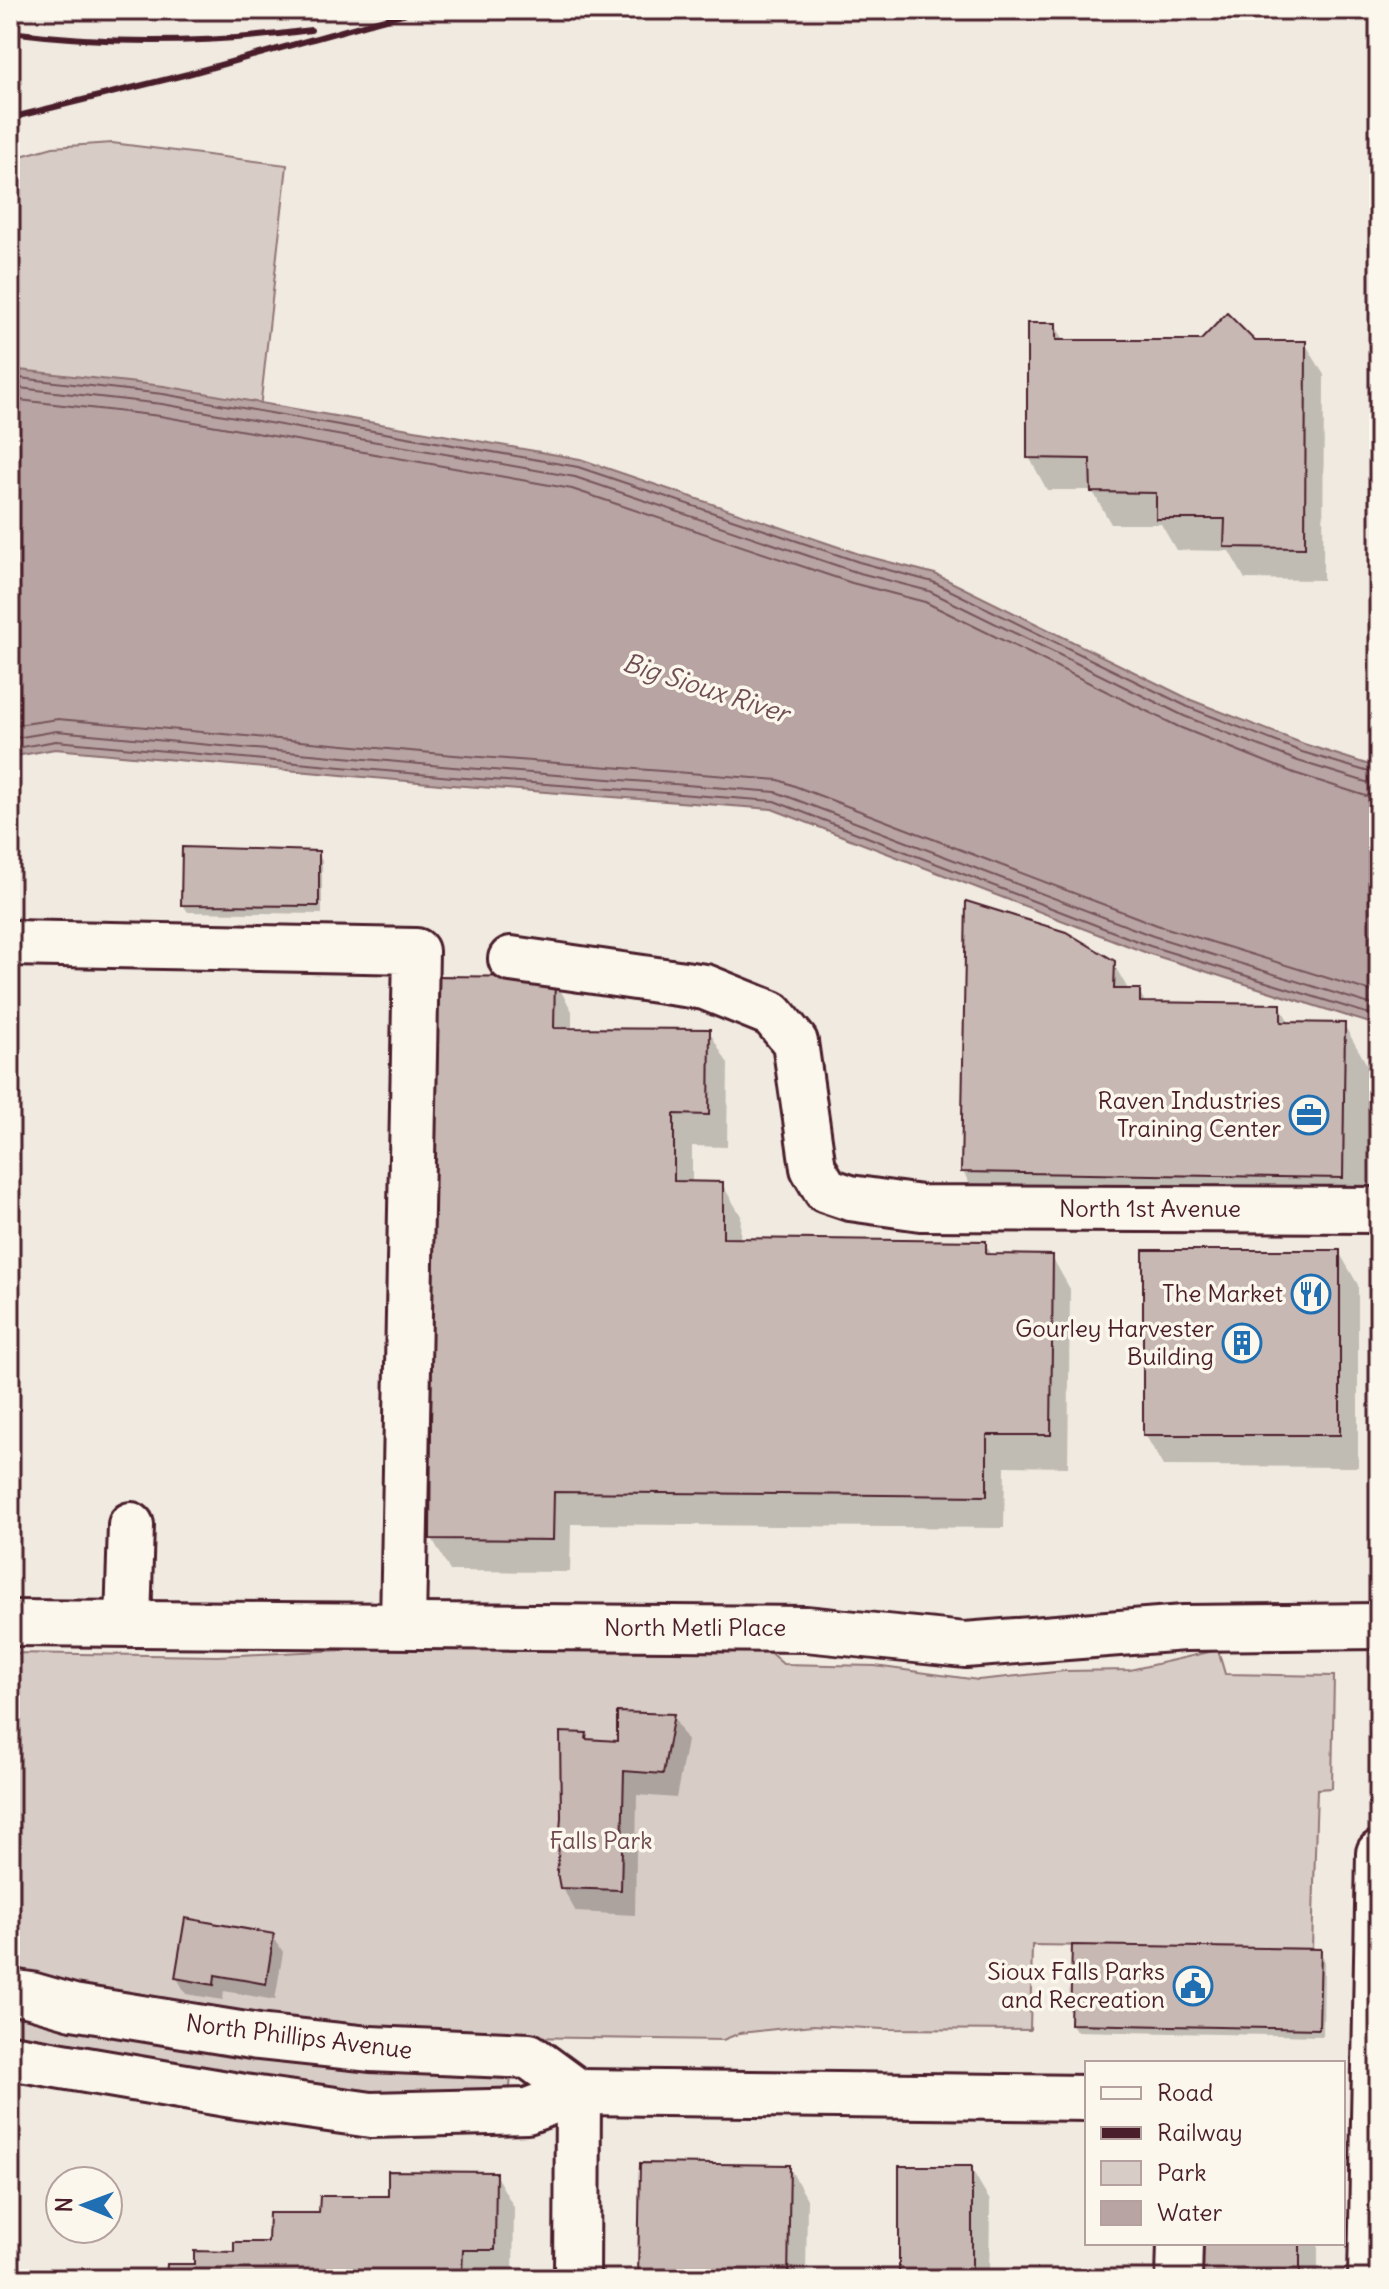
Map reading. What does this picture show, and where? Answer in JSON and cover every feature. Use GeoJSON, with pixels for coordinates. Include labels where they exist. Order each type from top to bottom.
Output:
{"type":"FeatureCollection","features":[{"type":"Feature","properties":{"kind":"street"},"geometry":{"type":"LineString","coordinates":[[10,943],[416,951],[403,1625]]}},
{"type":"Feature","properties":{"kind":"street","name":"North 1st Avenue"},"geometry":{"type":"LineString","coordinates":[[511,959],[705,987],[772,1014],[795,1042],[813,1168],[826,1190],[850,1198],[921,1208],[1379,1210]]}},
{"type":"Feature","properties":{"kind":"street"},"geometry":{"type":"LineString","coordinates":[[128,1623],[131,1525]]}},
{"type":"Feature","properties":{"kind":"street","name":"North Metli Place"},"geometry":{"type":"LineString","coordinates":[[10,1623],[806,1629],[965,1645],[1184,1628],[1379,1626]]}},
{"type":"Feature","properties":{"kind":"street"},"geometry":{"type":"LineString","coordinates":[[1371,2279],[1366,2101],[1379,1853]]}},
{"type":"Feature","properties":{"kind":"street","name":"North Phillips Avenue"},"geometry":{"type":"LineString","coordinates":[[10,1992],[73,2007],[258,2037],[370,2049],[529,2056],[578,2092]]}},
{"type":"Feature","properties":{"kind":"street"},"geometry":{"type":"LineString","coordinates":[[10,2057],[371,2115],[527,2111],[578,2092],[1085,2098]]}},
{"type":"Feature","properties":{"kind":"street"},"geometry":{"type":"LineString","coordinates":[[577,2279],[578,2092]]}},
{"type":"Feature","properties":{"kind":"street"},"geometry":{"type":"LineString","coordinates":[[1179,2279],[1180,2245]]}},
{"type":"Feature","properties":{"kind":"green space"},"geometry":{"type":"Polygon","coordinates":[[[112,143],[287,165],[231,670],[10,686],[10,159],[53,147],[112,143]]]}},
{"type":"Feature","properties":{"kind":"green space","name":"Falls Park"},"geometry":{"type":"Polygon","coordinates":[[[449,1645],[767,1650],[783,1664],[875,1666],[978,1680],[1065,1671],[1130,1670],[1218,1650],[1225,1674],[1334,1676],[1332,1788],[1317,1789],[1312,1949],[1032,1945],[1030,2030],[813,2025],[740,2033],[723,2040],[379,2035],[10,1978],[10,1653],[217,1656],[449,1645]]]}},
{"type":"Feature","properties":{"kind":"green space"},"geometry":{"type":"Polygon","coordinates":[[[10,2012],[511,2074],[510,2088],[496,2095],[333,2089],[10,2039],[10,2012]]]}},
{"type":"Feature","properties":{"kind":"water","name":"Big Sioux River"},"geometry":{"type":"Polygon","coordinates":[[[10,369],[164,386],[580,459],[862,555],[935,574],[1191,700],[1304,744],[1379,768],[1379,1026],[1147,953],[772,809],[451,785],[55,749],[10,757],[10,369]]]}},
{"type":"Feature","properties":{"kind":"building"},"geometry":{"type":"Polygon","coordinates":[[[1227,313],[1255,341],[1306,341],[1305,548],[1224,547],[1225,519],[1156,519],[1156,493],[1091,492],[1090,459],[1027,458],[1027,323],[1056,323],[1056,340],[1201,340],[1227,313]]]}},
{"type":"Feature","properties":{"kind":"building"},"geometry":{"type":"Polygon","coordinates":[[[182,847],[319,851],[319,906],[181,905],[182,847]]]}},
{"type":"Feature","properties":{"kind":"building"},"geometry":{"type":"Polygon","coordinates":[[[966,901],[1066,932],[1115,961],[1114,989],[1140,989],[1140,1002],[1281,1004],[1281,1022],[1345,1023],[1343,1178],[961,1172],[966,901]]]}},
{"type":"Feature","properties":{"kind":"building"},"geometry":{"type":"Polygon","coordinates":[[[435,976],[555,977],[554,1028],[710,1029],[709,1115],[674,1114],[674,1181],[723,1182],[723,1238],[986,1241],[986,1254],[1053,1255],[1051,1435],[987,1435],[987,1496],[554,1492],[553,1540],[430,1539],[435,976]]]}},
{"type":"Feature","properties":{"kind":"building","name":"Gourley Harvester Building"},"geometry":{"type":"Polygon","coordinates":[[[1143,1250],[1340,1250],[1340,1435],[1143,1435],[1143,1250]]]}},
{"type":"Feature","properties":{"kind":"building"},"geometry":{"type":"Polygon","coordinates":[[[617,1712],[674,1714],[663,1774],[624,1771],[621,1890],[560,1888],[557,1872],[561,1817],[560,1732],[587,1733],[586,1739],[617,1741],[617,1712]]]}},
{"type":"Feature","properties":{"kind":"building"},"geometry":{"type":"Polygon","coordinates":[[[185,1918],[274,1934],[266,1984],[215,1975],[214,1985],[175,1978],[185,1918]]]}},
{"type":"Feature","properties":{"kind":"building"},"geometry":{"type":"Polygon","coordinates":[[[1072,1945],[1321,1949],[1319,2029],[1070,2024],[1072,1945]]]}},
{"type":"Feature","properties":{"kind":"building"},"geometry":{"type":"Polygon","coordinates":[[[640,2163],[790,2165],[788,2279],[638,2279],[640,2163]]]}},
{"type":"Feature","properties":{"kind":"building"},"geometry":{"type":"Polygon","coordinates":[[[899,2166],[972,2166],[972,2279],[899,2279],[899,2166]]]}},
{"type":"Feature","properties":{"kind":"building"},"geometry":{"type":"Polygon","coordinates":[[[388,2171],[496,2172],[495,2250],[463,2250],[462,2276],[478,2279],[166,2279],[167,2264],[194,2264],[194,2251],[234,2252],[234,2242],[268,2242],[269,2213],[319,2213],[320,2196],[388,2196],[388,2171]]]}},
{"type":"Feature","properties":{"kind":"building"},"geometry":{"type":"Polygon","coordinates":[[[1193,2245],[1300,2245],[1300,2279],[1192,2279],[1193,2245]]]}},
{"type":"Feature","properties":{"kind":"railway"},"geometry":{"type":"LineString","coordinates":[[10,118],[188,74],[417,10]]}},
{"type":"Feature","properties":{"kind":"railway"},"geometry":{"type":"LineString","coordinates":[[10,32],[85,39],[160,41],[236,38],[311,30]]}},
{"type":"Feature","properties":{"kind":"place","name":"Raven Industries Training Center"},"geometry":{"type":"Point","coordinates":[1309,1115]}},
{"type":"Feature","properties":{"kind":"place","name":"The Market"},"geometry":{"type":"Point","coordinates":[1311,1294]}},
{"type":"Feature","properties":{"kind":"place","name":"Gourley Harvester Building"},"geometry":{"type":"Point","coordinates":[1242,1343]}},
{"type":"Feature","properties":{"kind":"place","name":"Sioux Falls Parks and Recreation"},"geometry":{"type":"Point","coordinates":[1193,1986]}}]}
